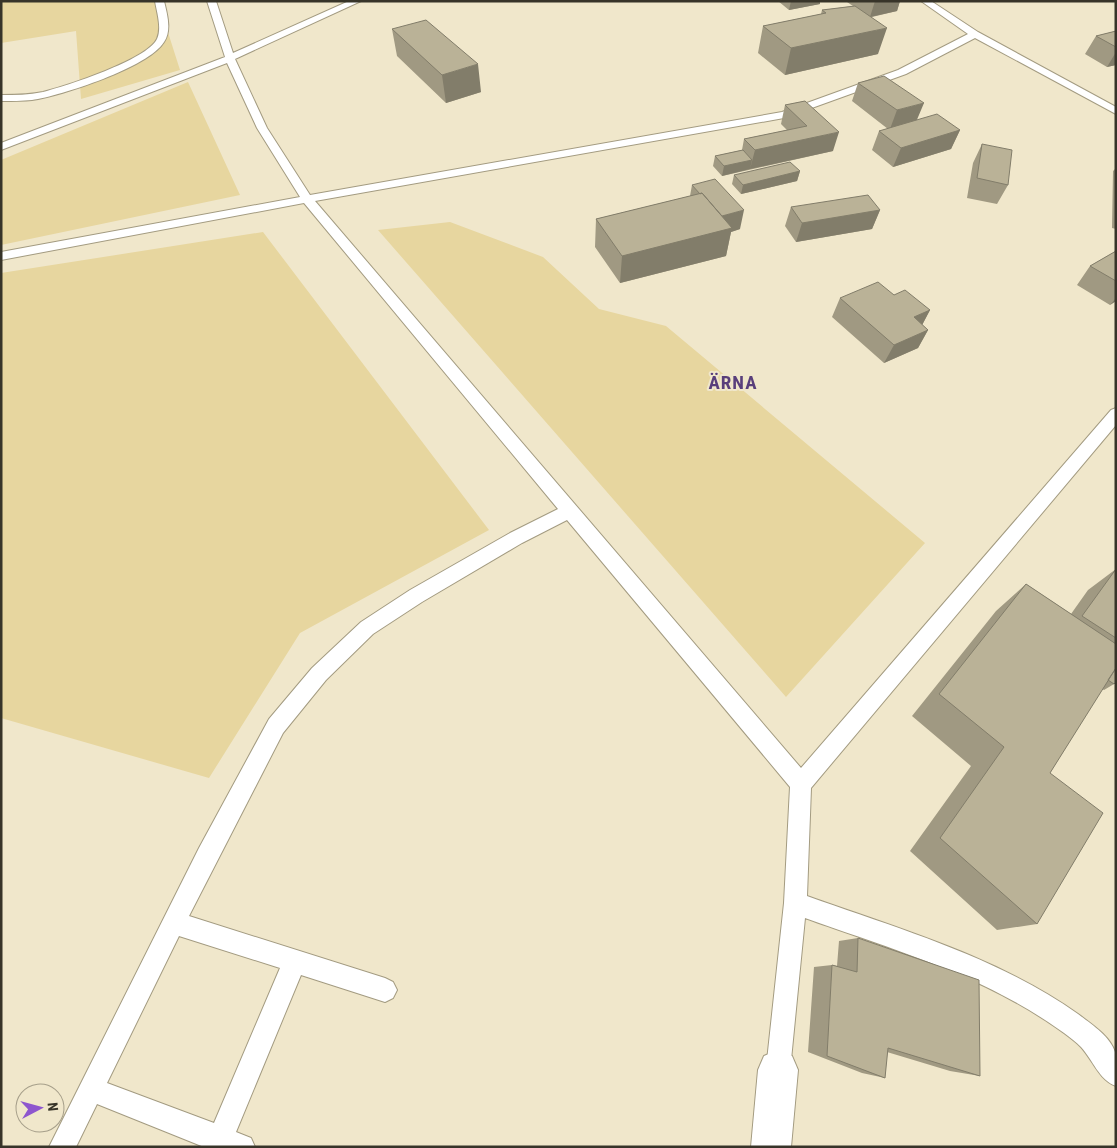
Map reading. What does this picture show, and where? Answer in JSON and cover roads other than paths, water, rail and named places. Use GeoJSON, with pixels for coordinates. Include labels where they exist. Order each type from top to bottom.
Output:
{"type":"FeatureCollection","features":[{"type":"Feature","properties":{"kind":"street"},"geometry":{"type":"LineString","coordinates":[[771,1147],[778,1070]]}},
{"type":"Feature","properties":{"kind":"lane"},"geometry":{"type":"LineString","coordinates":[[1,98],[44,95],[116,70],[150,53],[160,44],[163,35],[163,22],[159,1]]}},
{"type":"Feature","properties":{"kind":"lane"},"geometry":{"type":"LineString","coordinates":[[211,1],[230,58],[262,128],[307,198],[801,784]]}},
{"type":"Feature","properties":{"kind":"lane"},"geometry":{"type":"LineString","coordinates":[[1,147],[230,58],[357,1]]}},
{"type":"Feature","properties":{"kind":"lane"},"geometry":{"type":"LineString","coordinates":[[931,3],[975,34],[1116,111]]}},
{"type":"Feature","properties":{"kind":"lane"},"geometry":{"type":"LineString","coordinates":[[1,256],[307,198],[784,115],[902,72],[975,34]]}},
{"type":"Feature","properties":{"kind":"lane"},"geometry":{"type":"LineString","coordinates":[[778,1070],[795,903],[801,784],[1116,414]]}},
{"type":"Feature","properties":{"kind":"lane"},"geometry":{"type":"LineString","coordinates":[[62,1147],[174,923],[276,726],[319,674],[367,628],[516,538],[569,511]]}},
{"type":"Feature","properties":{"kind":"lane"},"geometry":{"type":"LineString","coordinates":[[795,903],[926,951],[1022,991],[1087,1036],[1116,1074]]}},
{"type":"Feature","properties":{"kind":"lane"},"geometry":{"type":"LineString","coordinates":[[174,923],[385,990]]}},
{"type":"Feature","properties":{"kind":"lane"},"geometry":{"type":"LineString","coordinates":[[90,1089],[227,1144],[295,961]]}},
{"type":"Feature","properties":{"kind":"district","name":"ÄRNA"},"geometry":{"type":"Point","coordinates":[733,382]}}]}
